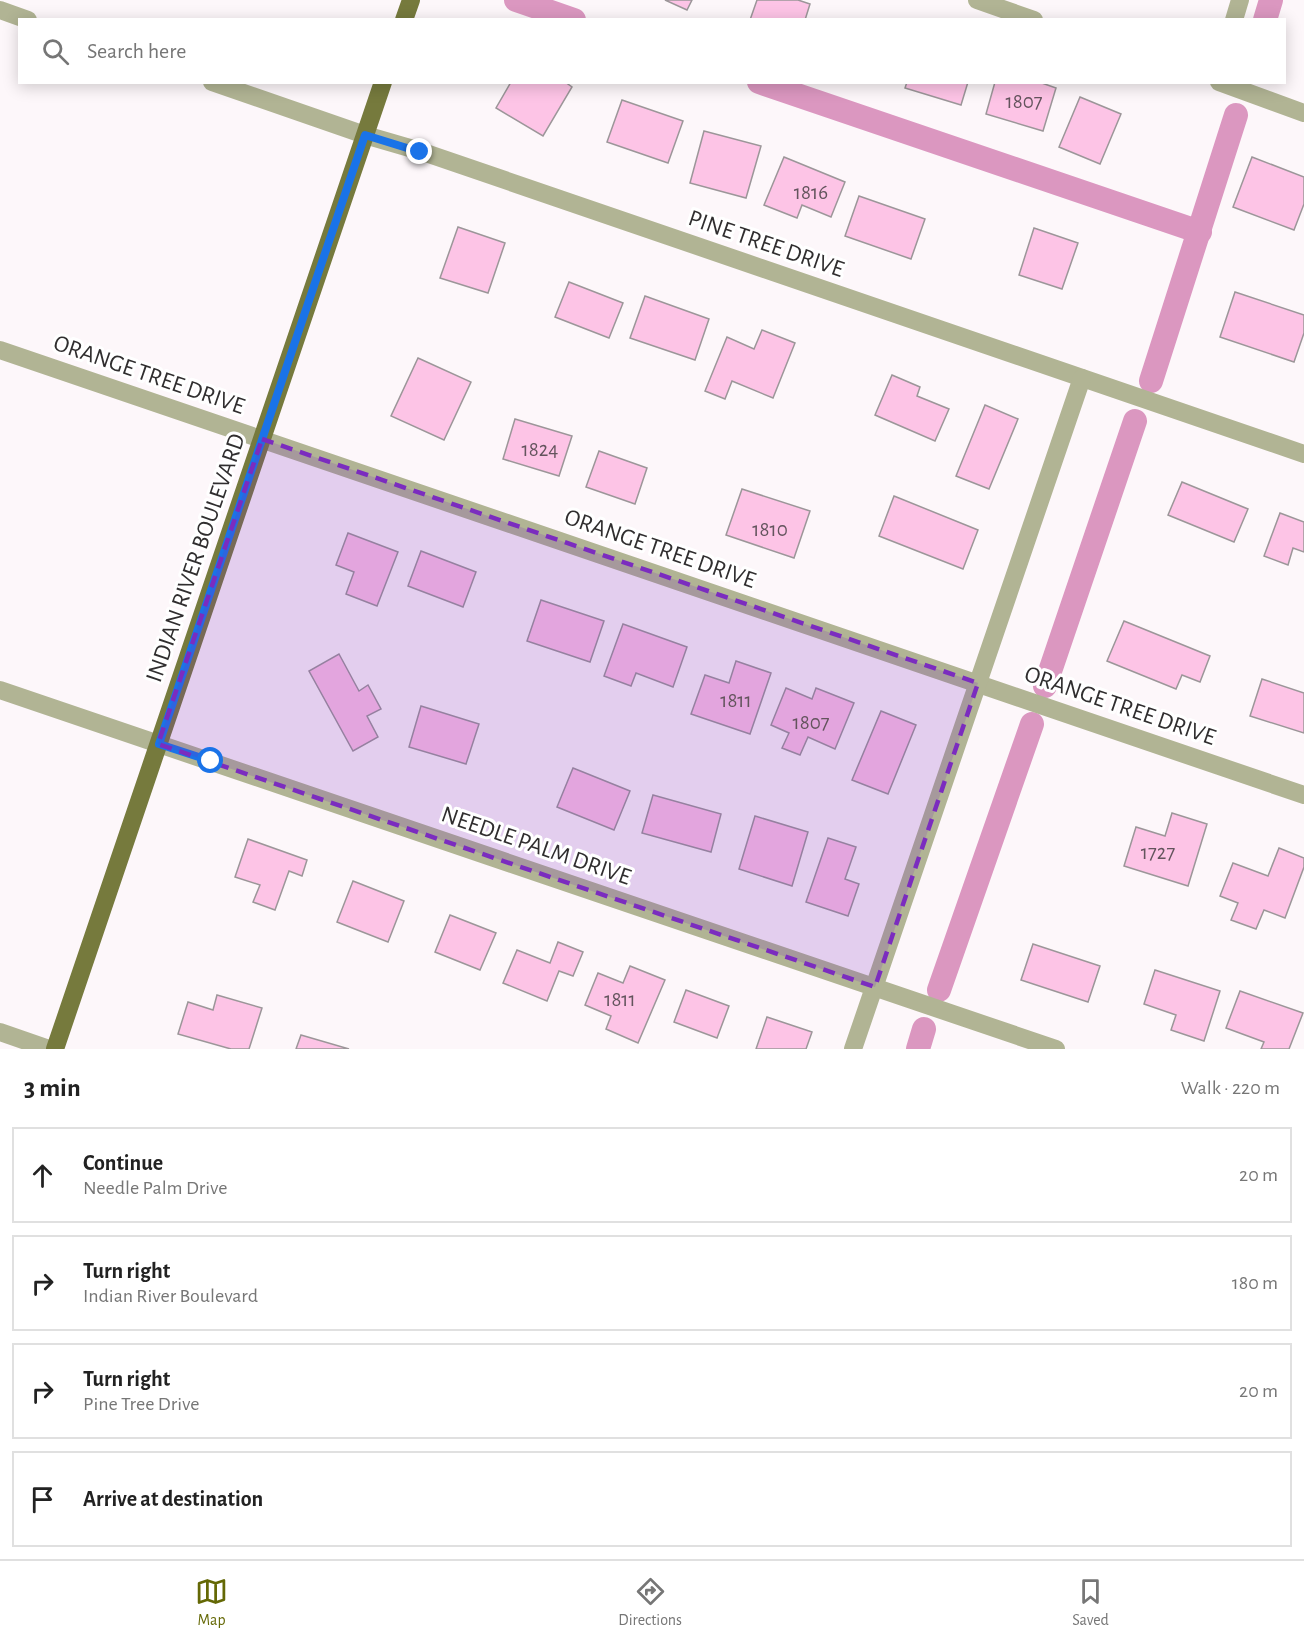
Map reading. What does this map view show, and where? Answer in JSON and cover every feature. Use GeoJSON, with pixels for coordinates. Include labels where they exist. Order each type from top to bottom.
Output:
{"type":"FeatureCollection","features":[{"type":"Feature","properties":{"kind":"main road"},"geometry":{"type":"LineString","coordinates":[[405,18],[411,0]]}},
{"type":"Feature","properties":{"kind":"main road","name":"INDIAN RIVER BOULEVARD"},"geometry":{"type":"LineString","coordinates":[[56,1049],[382,84]]}},
{"type":"Feature","properties":{"kind":"street"},"geometry":{"type":"LineString","coordinates":[[976,0],[1028,18]]}},
{"type":"Feature","properties":{"kind":"street"},"geometry":{"type":"LineString","coordinates":[[1235,18],[1240,0]]}},
{"type":"Feature","properties":{"kind":"street"},"geometry":{"type":"LineString","coordinates":[[0,10],[22,18]]}},
{"type":"Feature","properties":{"kind":"street","name":"PINE TREE DRIVE"},"geometry":{"type":"LineString","coordinates":[[218,84],[1304,454]]}},
{"type":"Feature","properties":{"kind":"street"},"geometry":{"type":"LineString","coordinates":[[1224,84],[1304,113]]}},
{"type":"Feature","properties":{"kind":"street","name":"ORANGE TREE DRIVE"},"geometry":{"type":"LineString","coordinates":[[0,350],[1304,795]]}},
{"type":"Feature","properties":{"kind":"street"},"geometry":{"type":"LineString","coordinates":[[854,1049],[1082,378]]}},
{"type":"Feature","properties":{"kind":"street","name":"NEEDLE PALM DRIVE"},"geometry":{"type":"LineString","coordinates":[[0,690],[1056,1049]]}},
{"type":"Feature","properties":{"kind":"street"},"geometry":{"type":"LineString","coordinates":[[0,1032],[49,1049]]}},
{"type":"Feature","properties":{"kind":"highlighted area"},"geometry":{"type":"Polygon","coordinates":[[[262,439],[978,683],[875,987],[158,744],[262,439]]]}},
{"type":"Feature","properties":{"kind":"building"},"geometry":{"type":"Polygon","coordinates":[[[665,0],[692,0],[687,10],[665,0]]]}},
{"type":"Feature","properties":{"kind":"building"},"geometry":{"type":"Polygon","coordinates":[[[757,0],[798,0],[810,4],[806,18],[751,18],[757,0]]]}},
{"type":"Feature","properties":{"kind":"building"},"geometry":{"type":"Polygon","coordinates":[[[510,84],[568,84],[572,87],[543,136],[496,108],[510,84]]]}},
{"type":"Feature","properties":{"kind":"building"},"geometry":{"type":"Polygon","coordinates":[[[906,84],[967,84],[961,105],[905,88],[906,84]]]}},
{"type":"Feature","properties":{"kind":"building"},"geometry":{"type":"Polygon","coordinates":[[[994,84],[1045,84],[1056,88],[1043,131],[986,114],[994,84]]]}},
{"type":"Feature","properties":{"kind":"building"},"geometry":{"type":"Polygon","coordinates":[[[1080,97],[1121,114],[1100,164],[1059,147],[1080,97]]]}},
{"type":"Feature","properties":{"kind":"building"},"geometry":{"type":"Polygon","coordinates":[[[622,100],[683,121],[668,163],[607,142],[622,100]]]}},
{"type":"Feature","properties":{"kind":"building"},"geometry":{"type":"Polygon","coordinates":[[[704,131],[761,146],[746,198],[690,183],[704,131]]]}},
{"type":"Feature","properties":{"kind":"building"},"geometry":{"type":"Polygon","coordinates":[[[784,157],[845,182],[831,217],[802,205],[797,218],[764,205],[784,157]]]}},
{"type":"Feature","properties":{"kind":"building"},"geometry":{"type":"Polygon","coordinates":[[[1252,157],[1304,177],[1304,204],[1294,230],[1233,207],[1252,157]]]}},
{"type":"Feature","properties":{"kind":"building"},"geometry":{"type":"Polygon","coordinates":[[[859,196],[925,219],[911,259],[845,236],[859,196]]]}},
{"type":"Feature","properties":{"kind":"building"},"geometry":{"type":"Polygon","coordinates":[[[458,227],[505,243],[488,293],[440,278],[458,227]]]}},
{"type":"Feature","properties":{"kind":"building"},"geometry":{"type":"Polygon","coordinates":[[[1034,228],[1078,243],[1062,289],[1019,275],[1034,228]]]}},
{"type":"Feature","properties":{"kind":"building"},"geometry":{"type":"Polygon","coordinates":[[[569,282],[623,303],[609,338],[555,317],[569,282]]]}},
{"type":"Feature","properties":{"kind":"building"},"geometry":{"type":"Polygon","coordinates":[[[1235,292],[1304,315],[1304,333],[1294,362],[1220,337],[1235,292]]]}},
{"type":"Feature","properties":{"kind":"building"},"geometry":{"type":"Polygon","coordinates":[[[645,296],[709,319],[695,360],[630,338],[645,296]]]}},
{"type":"Feature","properties":{"kind":"building"},"geometry":{"type":"Polygon","coordinates":[[[762,330],[795,343],[773,398],[732,381],[725,399],[705,391],[727,337],[754,349],[762,330]]]}},
{"type":"Feature","properties":{"kind":"building"},"geometry":{"type":"Polygon","coordinates":[[[418,358],[471,382],[444,440],[391,416],[418,358]]]}},
{"type":"Feature","properties":{"kind":"building"},"geometry":{"type":"Polygon","coordinates":[[[892,375],[920,387],[917,396],[949,409],[935,441],[875,415],[892,375]]]}},
{"type":"Feature","properties":{"kind":"building"},"geometry":{"type":"Polygon","coordinates":[[[985,405],[1018,419],[989,489],[956,476],[985,405]]]}},
{"type":"Feature","properties":{"kind":"building"},"geometry":{"type":"Polygon","coordinates":[[[515,419],[572,436],[559,476],[503,459],[515,419]]]}},
{"type":"Feature","properties":{"kind":"building"},"geometry":{"type":"Polygon","coordinates":[[[599,451],[647,468],[635,504],[586,487],[599,451]]]}},
{"type":"Feature","properties":{"kind":"building"},"geometry":{"type":"Polygon","coordinates":[[[1182,482],[1248,509],[1234,542],[1168,515],[1182,482]]]}},
{"type":"Feature","properties":{"kind":"building"},"geometry":{"type":"Polygon","coordinates":[[[742,489],[810,511],[794,558],[726,535],[742,489]]]}},
{"type":"Feature","properties":{"kind":"building"},"geometry":{"type":"Polygon","coordinates":[[[894,496],[978,530],[963,569],[879,536],[894,496]]]}},
{"type":"Feature","properties":{"kind":"building"},"geometry":{"type":"Polygon","coordinates":[[[1280,513],[1304,522],[1304,552],[1293,548],[1288,565],[1264,556],[1280,513]]]}},
{"type":"Feature","properties":{"kind":"building"},"geometry":{"type":"Polygon","coordinates":[[[348,533],[398,552],[377,606],[346,594],[354,572],[336,565],[348,533]]]}},
{"type":"Feature","properties":{"kind":"building"},"geometry":{"type":"Polygon","coordinates":[[[421,551],[476,572],[463,607],[408,586],[421,551]]]}},
{"type":"Feature","properties":{"kind":"building"},"geometry":{"type":"Polygon","coordinates":[[[541,600],[604,621],[590,662],[527,641],[541,600]]]}},
{"type":"Feature","properties":{"kind":"building"},"geometry":{"type":"Polygon","coordinates":[[[1124,621],[1210,656],[1200,682],[1182,675],[1176,689],[1107,661],[1124,621]]]}},
{"type":"Feature","properties":{"kind":"building"},"geometry":{"type":"Polygon","coordinates":[[[623,624],[687,647],[673,687],[636,673],[631,686],[604,676],[623,624]]]}},
{"type":"Feature","properties":{"kind":"building"},"geometry":{"type":"Polygon","coordinates":[[[339,654],[359,691],[368,685],[381,709],[367,716],[378,737],[353,751],[309,671],[339,654]]]}},
{"type":"Feature","properties":{"kind":"building"},"geometry":{"type":"Polygon","coordinates":[[[736,661],[771,673],[750,734],[691,714],[705,675],[729,683],[736,661]]]}},
{"type":"Feature","properties":{"kind":"building"},"geometry":{"type":"Polygon","coordinates":[[[1262,679],[1304,693],[1304,733],[1250,716],[1262,679]]]}},
{"type":"Feature","properties":{"kind":"building"},"geometry":{"type":"Polygon","coordinates":[[[786,688],[812,699],[816,688],[854,703],[835,749],[808,737],[800,755],[782,748],[789,733],[771,725],[786,688]]]}},
{"type":"Feature","properties":{"kind":"building"},"geometry":{"type":"Polygon","coordinates":[[[421,706],[479,724],[466,764],[409,747],[421,706]]]}},
{"type":"Feature","properties":{"kind":"building"},"geometry":{"type":"Polygon","coordinates":[[[881,711],[916,725],[888,794],[852,780],[881,711]]]}},
{"type":"Feature","properties":{"kind":"building"},"geometry":{"type":"Polygon","coordinates":[[[573,768],[630,791],[614,830],[557,807],[573,768]]]}},
{"type":"Feature","properties":{"kind":"building"},"geometry":{"type":"Polygon","coordinates":[[[653,795],[721,814],[711,852],[642,833],[653,795]]]}},
{"type":"Feature","properties":{"kind":"building"},"geometry":{"type":"Polygon","coordinates":[[[1172,813],[1207,824],[1188,886],[1124,866],[1136,827],[1165,836],[1172,813]]]}},
{"type":"Feature","properties":{"kind":"building"},"geometry":{"type":"Polygon","coordinates":[[[755,816],[808,832],[792,886],[739,869],[755,816]]]}},
{"type":"Feature","properties":{"kind":"building"},"geometry":{"type":"Polygon","coordinates":[[[828,838],[856,847],[845,879],[859,884],[848,916],[806,902],[828,838]]]}},
{"type":"Feature","properties":{"kind":"building"},"geometry":{"type":"Polygon","coordinates":[[[248,839],[307,860],[302,876],[289,871],[275,910],[253,902],[260,885],[235,877],[248,839]]]}},
{"type":"Feature","properties":{"kind":"building"},"geometry":{"type":"Polygon","coordinates":[[[1279,848],[1304,858],[1304,867],[1285,918],[1264,910],[1256,929],[1231,920],[1238,903],[1220,896],[1233,863],[1268,876],[1279,848]]]}},
{"type":"Feature","properties":{"kind":"building"},"geometry":{"type":"Polygon","coordinates":[[[353,881],[404,901],[388,942],[337,922],[353,881]]]}},
{"type":"Feature","properties":{"kind":"building"},"geometry":{"type":"Polygon","coordinates":[[[450,915],[496,933],[480,970],[435,952],[450,915]]]}},
{"type":"Feature","properties":{"kind":"building"},"geometry":{"type":"Polygon","coordinates":[[[558,942],[583,952],[573,976],[559,971],[547,1001],[503,983],[517,950],[550,963],[558,942]]]}},
{"type":"Feature","properties":{"kind":"building"},"geometry":{"type":"Polygon","coordinates":[[[1033,944],[1100,966],[1088,1002],[1021,980],[1033,944]]]}},
{"type":"Feature","properties":{"kind":"building"},"geometry":{"type":"Polygon","coordinates":[[[630,966],[665,980],[638,1043],[606,1029],[611,1016],[585,1005],[598,973],[623,983],[630,966]]]}},
{"type":"Feature","properties":{"kind":"building"},"geometry":{"type":"Polygon","coordinates":[[[1155,970],[1220,991],[1204,1041],[1171,1030],[1176,1015],[1144,1004],[1155,970]]]}},
{"type":"Feature","properties":{"kind":"building"},"geometry":{"type":"Polygon","coordinates":[[[686,990],[729,1006],[717,1038],[674,1022],[686,990]]]}},
{"type":"Feature","properties":{"kind":"building"},"geometry":{"type":"Polygon","coordinates":[[[1240,991],[1303,1013],[1289,1049],[1261,1049],[1264,1042],[1226,1028],[1240,991]]]}},
{"type":"Feature","properties":{"kind":"building"},"geometry":{"type":"Polygon","coordinates":[[[217,995],[262,1008],[249,1049],[231,1049],[178,1034],[188,1002],[213,1010],[217,995]]]}},
{"type":"Feature","properties":{"kind":"building"},"geometry":{"type":"Polygon","coordinates":[[[767,1017],[812,1032],[806,1049],[756,1049],[767,1017]]]}},
{"type":"Feature","properties":{"kind":"building"},"geometry":{"type":"Polygon","coordinates":[[[301,1035],[349,1049],[296,1049],[301,1035]]]}},
{"type":"Feature","properties":{"kind":"waterway"},"geometry":{"type":"LineString","coordinates":[[516,0],[568,18]]}},
{"type":"Feature","properties":{"kind":"waterway"},"geometry":{"type":"LineString","coordinates":[[1266,18],[1271,0]]}},
{"type":"Feature","properties":{"kind":"waterway"},"geometry":{"type":"LineString","coordinates":[[765,84],[1200,232]]}},
{"type":"Feature","properties":{"kind":"waterway"},"geometry":{"type":"LineString","coordinates":[[1151,381],[1236,115]]}},
{"type":"Feature","properties":{"kind":"waterway"},"geometry":{"type":"LineString","coordinates":[[1045,686],[1135,421]]}},
{"type":"Feature","properties":{"kind":"waterway"},"geometry":{"type":"LineString","coordinates":[[939,990],[1032,724]]}},
{"type":"Feature","properties":{"kind":"waterway"},"geometry":{"type":"LineString","coordinates":[[918,1049],[924,1029]]}},
{"type":"Feature","properties":{"kind":"route"},"geometry":{"type":"LineString","coordinates":[[211,761],[159,744],[365,135],[420,152]]}}]}
